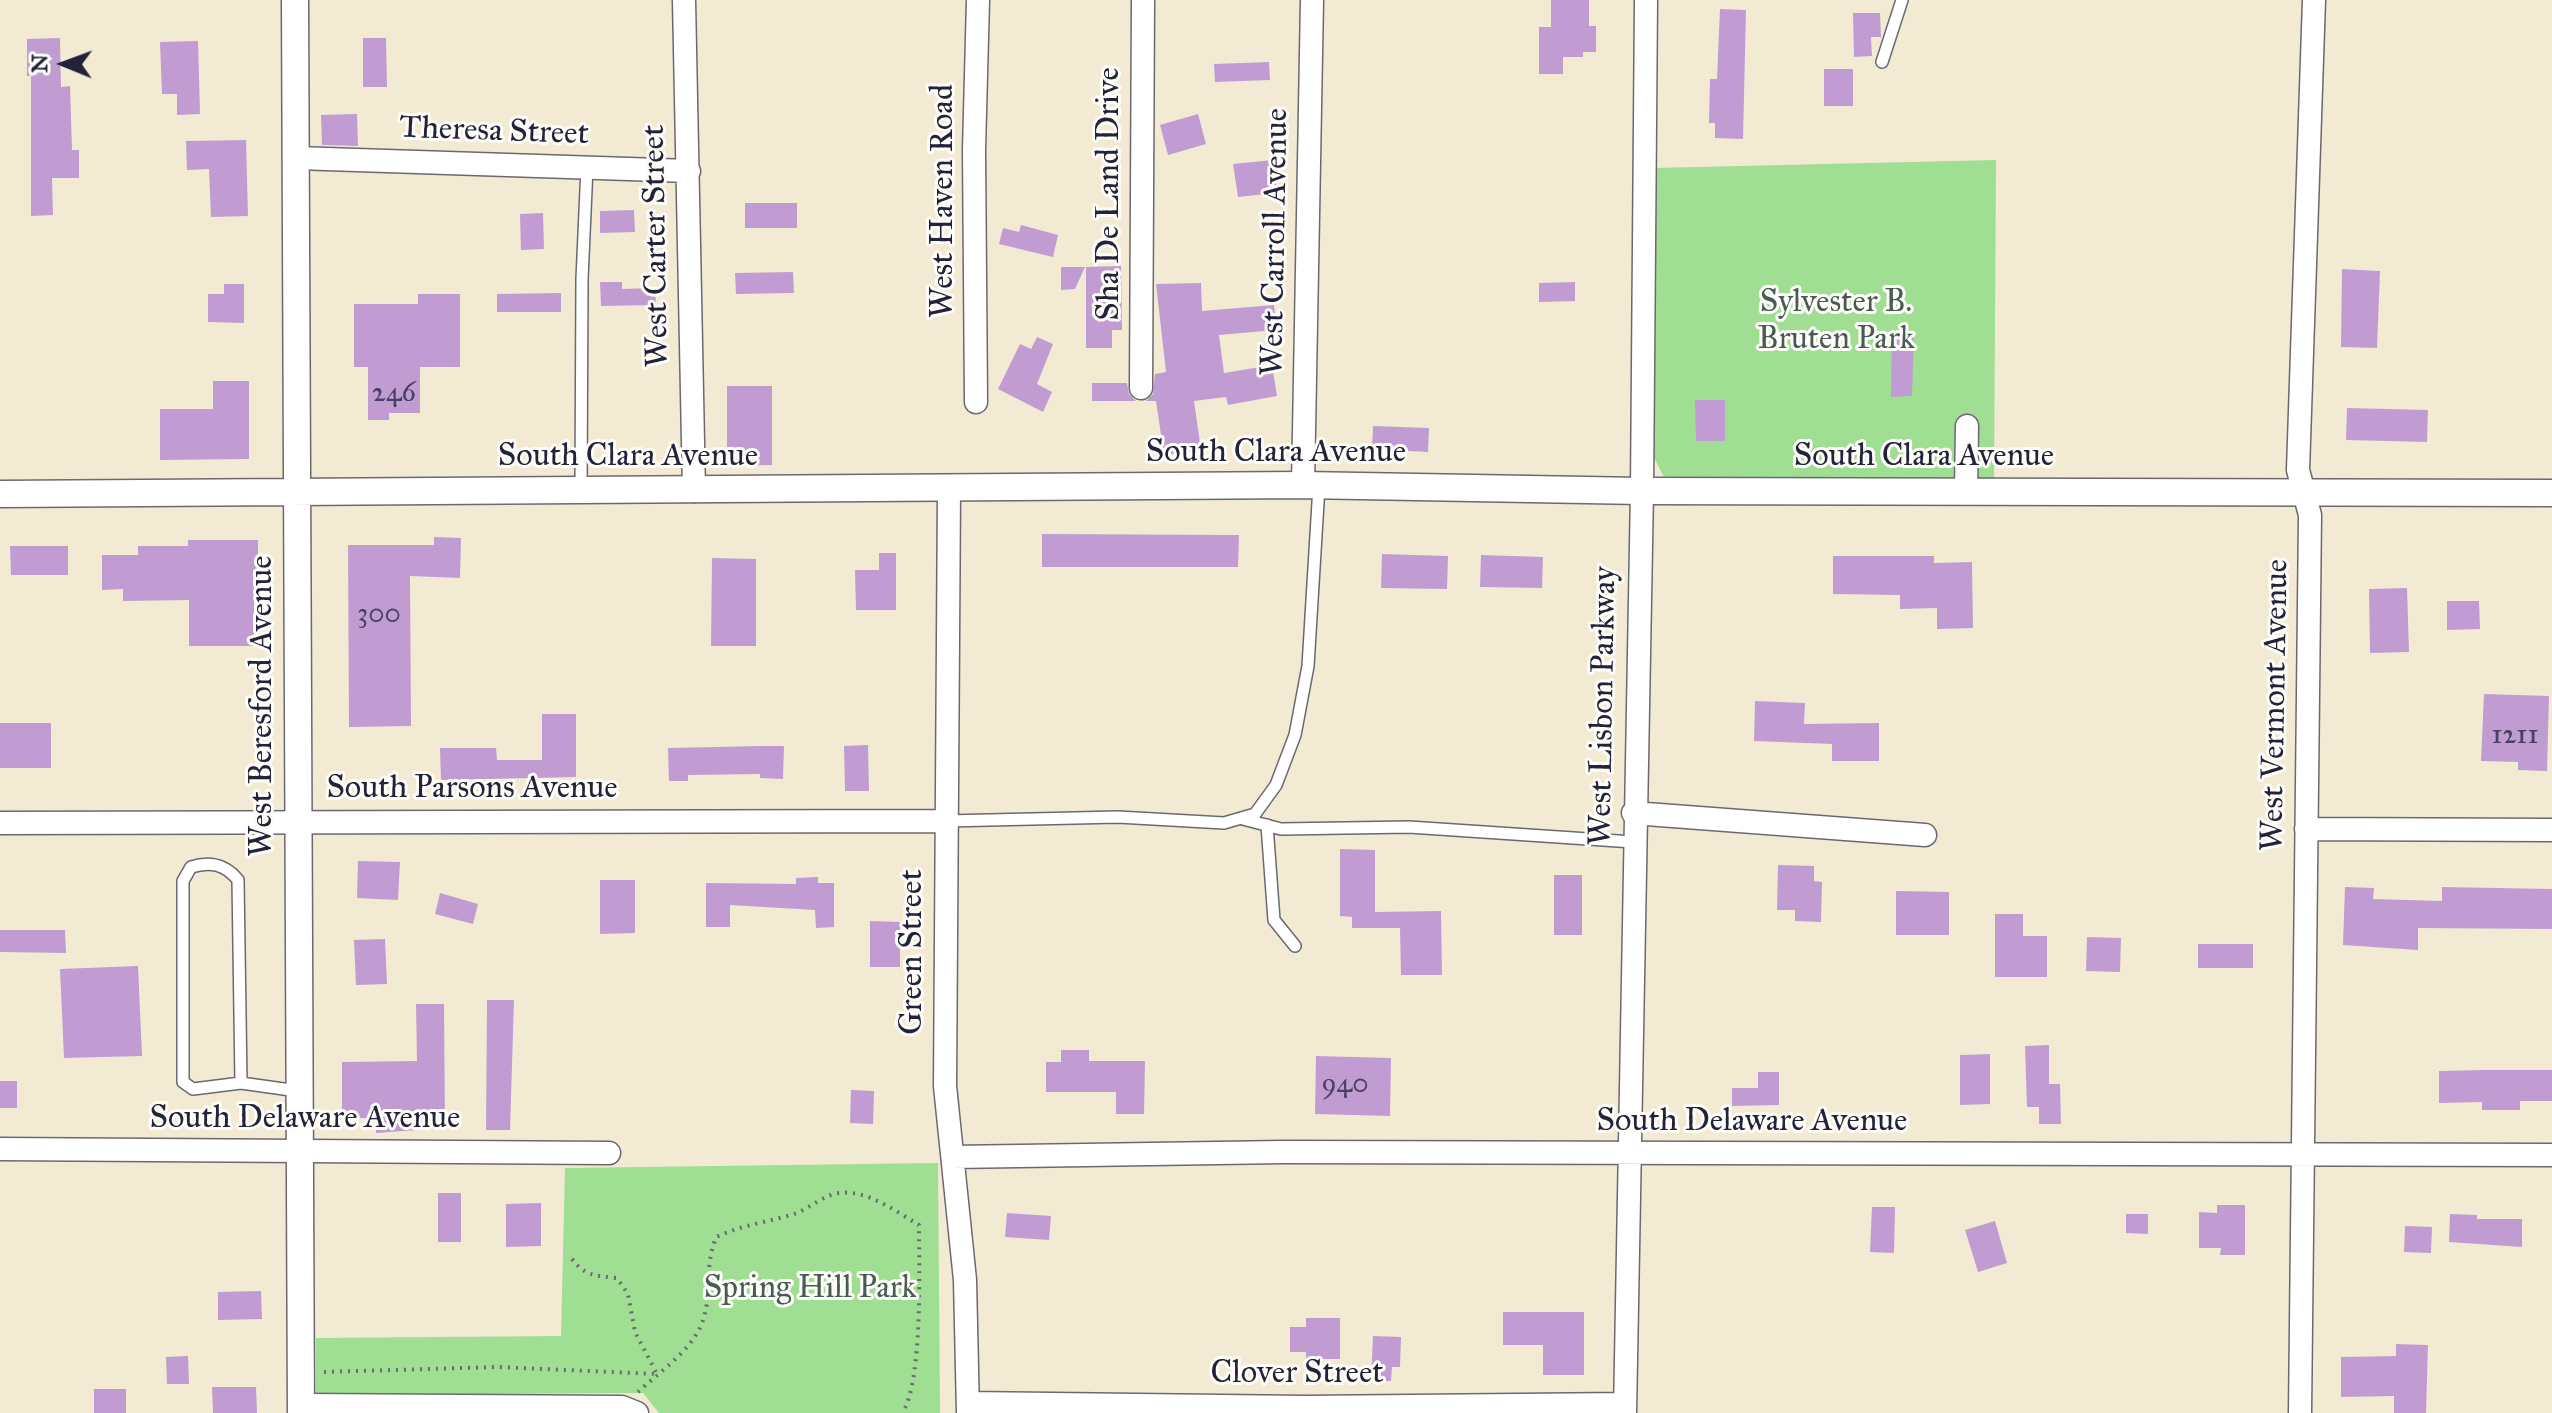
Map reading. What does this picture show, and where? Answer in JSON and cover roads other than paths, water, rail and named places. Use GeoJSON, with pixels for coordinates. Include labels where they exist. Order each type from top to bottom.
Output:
{"type":"FeatureCollection","features":[{"type":"Feature","properties":{"kind":"street","name":"West Beresford Avenue"},"geometry":{"type":"LineString","coordinates":[[295,0],[300,1409]]}},
{"type":"Feature","properties":{"kind":"street","name":"West Carter Street"},"geometry":{"type":"LineString","coordinates":[[684,0],[694,491]]}},
{"type":"Feature","properties":{"kind":"street","name":"West Haven Road"},"geometry":{"type":"LineString","coordinates":[[976,402],[974,150],[978,0]]}},
{"type":"Feature","properties":{"kind":"street","name":"Sha De Land Drive"},"geometry":{"type":"LineString","coordinates":[[1141,388],[1143,0]]}},
{"type":"Feature","properties":{"kind":"street","name":"West Carroll Avenue"},"geometry":{"type":"LineString","coordinates":[[1311,485],[1312,0]]}},
{"type":"Feature","properties":{"kind":"street","name":"West Lisbon Parkway"},"geometry":{"type":"LineString","coordinates":[[1625,1408],[1633,813],[1642,491],[1646,0]]}},
{"type":"Feature","properties":{"kind":"street","name":"West Vermont Avenue"},"geometry":{"type":"LineString","coordinates":[[2300,1413],[2310,515],[2298,470],[2314,0]]}},
{"type":"Feature","properties":{"kind":"street","name":"Theresa Street"},"geometry":{"type":"LineString","coordinates":[[296,158],[689,171]]}},
{"type":"Feature","properties":{"kind":"street"},"geometry":{"type":"LineString","coordinates":[[1966,492],[1967,426]]}},
{"type":"Feature","properties":{"kind":"street","name":"South Clara Avenue"},"geometry":{"type":"LineString","coordinates":[[0,494],[298,490],[949,490],[1311,485],[1642,491],[2552,493]]}},
{"type":"Feature","properties":{"kind":"street","name":"Green Street"},"geometry":{"type":"LineString","coordinates":[[949,490],[945,1086],[965,1280],[968,1408]]}},
{"type":"Feature","properties":{"kind":"street"},"geometry":{"type":"LineString","coordinates":[[1633,813],[1925,835]]}},
{"type":"Feature","properties":{"kind":"street","name":"South Parsons Avenue"},"geometry":{"type":"LineString","coordinates":[[0,823],[945,821]]}},
{"type":"Feature","properties":{"kind":"street"},"geometry":{"type":"LineString","coordinates":[[2306,829],[2552,830]]}},
{"type":"Feature","properties":{"kind":"street","name":"South Delaware Avenue"},"geometry":{"type":"LineString","coordinates":[[0,1149],[609,1153]]}},
{"type":"Feature","properties":{"kind":"street","name":"South Delaware Avenue"},"geometry":{"type":"LineString","coordinates":[[953,1157],[1283,1152],[2552,1155]]}},
{"type":"Feature","properties":{"kind":"street","name":"Clover Street"},"geometry":{"type":"LineString","coordinates":[[968,1408],[1625,1408]]}},
{"type":"Feature","properties":{"kind":"street"},"geometry":{"type":"LineString","coordinates":[[300,1409],[630,1410]]}},
{"type":"Feature","properties":{"kind":"lane"},"geometry":{"type":"LineString","coordinates":[[1882,62],[1902,0]]}},
{"type":"Feature","properties":{"kind":"lane"},"geometry":{"type":"LineString","coordinates":[[581,491],[582,279],[587,167]]}},
{"type":"Feature","properties":{"kind":"lane"},"geometry":{"type":"LineString","coordinates":[[945,821],[1118,817],[1224,823],[1255,814],[1276,785],[1295,735],[1308,666],[1311,485]]}},
{"type":"Feature","properties":{"kind":"lane"},"geometry":{"type":"LineString","coordinates":[[1240,818],[1281,829],[1409,827],[1633,842]]}},
{"type":"Feature","properties":{"kind":"lane"},"geometry":{"type":"LineString","coordinates":[[1267,825],[1274,920],[1295,946]]}},
{"type":"Feature","properties":{"kind":"lane"},"geometry":{"type":"LineString","coordinates":[[241,1083],[238,880],[229,868],[205,862],[191,867],[183,881],[183,1082],[193,1089],[241,1083],[299,1091]]}},
{"type":"Feature","properties":{"kind":"park label","name":"Sylvester B. Bruten Park"},"geometry":{"type":"Point","coordinates":[1836,322]}},
{"type":"Feature","properties":{"kind":"park label","name":"Spring Hill Park"},"geometry":{"type":"Point","coordinates":[810,1289]}}]}
